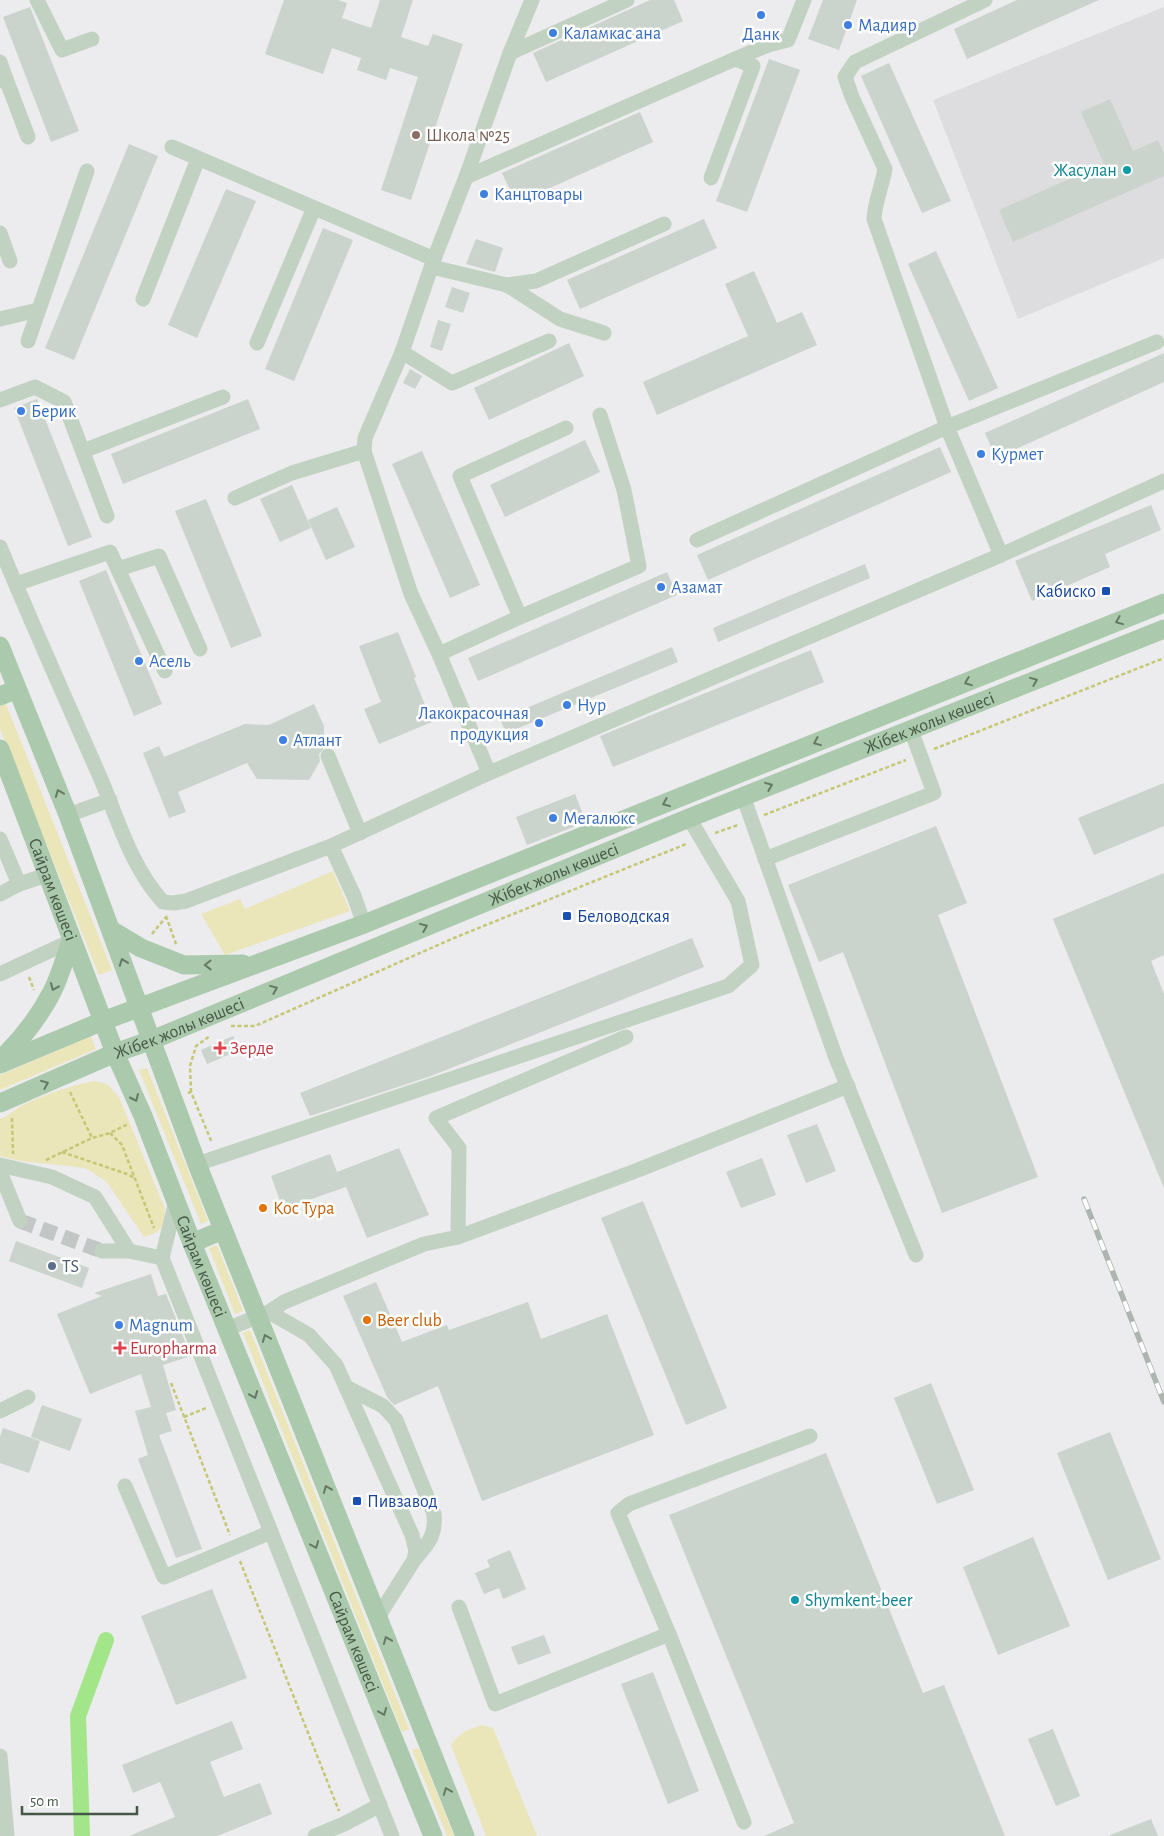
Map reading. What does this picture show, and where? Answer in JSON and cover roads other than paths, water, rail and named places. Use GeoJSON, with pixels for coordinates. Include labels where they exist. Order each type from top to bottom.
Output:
{"type":"FeatureCollection","features":[{"type":"Feature","properties":{"kind":"main road","name":"Жібек жолы көшесі"},"geometry":{"type":"LineString","coordinates":[[0,1062],[103,1021],[364,924],[1164,603]]}},
{"type":"Feature","properties":{"kind":"main road","name":"Жібек жолы көшесі"},"geometry":{"type":"LineString","coordinates":[[0,1103],[115,1053],[152,1040],[743,796],[1164,629]]}},
{"type":"Feature","properties":{"kind":"main road"},"geometry":{"type":"LineString","coordinates":[[0,646],[9,692],[68,815],[140,1008]]}},
{"type":"Feature","properties":{"kind":"main road","name":"Сайрам көшесі"},"geometry":{"type":"LineString","coordinates":[[0,749],[71,941],[115,1053],[143,1116],[192,1243],[433,1836]]}},
{"type":"Feature","properties":{"kind":"main road"},"geometry":{"type":"LineString","coordinates":[[111,930],[141,948],[184,965],[256,964]]}},
{"type":"Feature","properties":{"kind":"main road"},"geometry":{"type":"LineString","coordinates":[[0,1062],[38,1017],[53,990],[71,941]]}},
{"type":"Feature","properties":{"kind":"main road","name":"Сайрам көшесі"},"geometry":{"type":"LineString","coordinates":[[140,1008],[197,1164],[223,1230],[263,1314],[378,1617],[465,1836]]}},
{"type":"Feature","properties":{"kind":"main road"},"geometry":{"type":"LineString","coordinates":[[192,1243],[223,1230]]}},
{"type":"Feature","properties":{"kind":"street"},"geometry":{"type":"LineString","coordinates":[[37,0],[62,50],[92,39]]}},
{"type":"Feature","properties":{"kind":"street"},"geometry":{"type":"LineString","coordinates":[[489,772],[439,654],[411,594],[364,451],[365,438],[402,352],[510,53],[532,0]]}},
{"type":"Feature","properties":{"kind":"street"},"geometry":{"type":"LineString","coordinates":[[510,53],[627,0]]}},
{"type":"Feature","properties":{"kind":"street"},"geometry":{"type":"LineString","coordinates":[[466,176],[768,45],[788,40],[804,0]]}},
{"type":"Feature","properties":{"kind":"street"},"geometry":{"type":"LineString","coordinates":[[985,0],[855,62],[845,76],[852,98],[885,169],[883,182],[875,204],[874,219],[947,427],[1001,555]]}},
{"type":"Feature","properties":{"kind":"street"},"geometry":{"type":"LineString","coordinates":[[711,178],[753,66],[735,59]]}},
{"type":"Feature","properties":{"kind":"street"},"geometry":{"type":"LineString","coordinates":[[0,62],[3,80],[28,137]]}},
{"type":"Feature","properties":{"kind":"street"},"geometry":{"type":"LineString","coordinates":[[172,147],[314,208],[433,263],[507,286],[560,319],[604,333]]}},
{"type":"Feature","properties":{"kind":"street"},"geometry":{"type":"LineString","coordinates":[[143,299],[198,159]]}},
{"type":"Feature","properties":{"kind":"street"},"geometry":{"type":"LineString","coordinates":[[28,341],[87,171]]}},
{"type":"Feature","properties":{"kind":"street"},"geometry":{"type":"LineString","coordinates":[[257,343],[314,208]]}},
{"type":"Feature","properties":{"kind":"street"},"geometry":{"type":"LineString","coordinates":[[507,286],[536,281],[664,224]]}},
{"type":"Feature","properties":{"kind":"street"},"geometry":{"type":"LineString","coordinates":[[0,233],[10,261]]}},
{"type":"Feature","properties":{"kind":"street"},"geometry":{"type":"LineString","coordinates":[[0,319],[38,310]]}},
{"type":"Feature","properties":{"kind":"street"},"geometry":{"type":"LineString","coordinates":[[402,352],[452,383],[549,341]]}},
{"type":"Feature","properties":{"kind":"street"},"geometry":{"type":"LineString","coordinates":[[697,540],[947,427],[1157,342]]}},
{"type":"Feature","properties":{"kind":"street"},"geometry":{"type":"LineString","coordinates":[[0,400],[35,387],[64,402],[107,516]]}},
{"type":"Feature","properties":{"kind":"street"},"geometry":{"type":"LineString","coordinates":[[83,451],[223,397]]}},
{"type":"Feature","properties":{"kind":"street"},"geometry":{"type":"LineString","coordinates":[[439,654],[639,566],[624,490],[600,415]]}},
{"type":"Feature","properties":{"kind":"street"},"geometry":{"type":"LineString","coordinates":[[520,617],[460,476],[566,428]]}},
{"type":"Feature","properties":{"kind":"street"},"geometry":{"type":"LineString","coordinates":[[235,498],[292,473],[364,451]]}},
{"type":"Feature","properties":{"kind":"street"},"geometry":{"type":"LineString","coordinates":[[0,547],[132,855],[153,891],[163,902],[174,903],[186,901],[331,846],[489,772],[1001,555],[1164,481]]}},
{"type":"Feature","properties":{"kind":"street"},"geometry":{"type":"LineString","coordinates":[[16,584],[110,552],[165,671]]}},
{"type":"Feature","properties":{"kind":"street"},"geometry":{"type":"LineString","coordinates":[[118,569],[159,556],[200,649]]}},
{"type":"Feature","properties":{"kind":"street"},"geometry":{"type":"LineString","coordinates":[[765,860],[934,793],[911,730]]}},
{"type":"Feature","properties":{"kind":"street"},"geometry":{"type":"LineString","coordinates":[[328,756],[360,833]]}},
{"type":"Feature","properties":{"kind":"street"},"geometry":{"type":"LineString","coordinates":[[743,796],[848,1086],[916,1255]]}},
{"type":"Feature","properties":{"kind":"street"},"geometry":{"type":"LineString","coordinates":[[68,815],[110,800]]}},
{"type":"Feature","properties":{"kind":"street"},"geometry":{"type":"LineString","coordinates":[[197,1164],[728,986],[752,965],[738,901],[689,818]]}},
{"type":"Feature","properties":{"kind":"street"},"geometry":{"type":"LineString","coordinates":[[0,839],[19,884]]}},
{"type":"Feature","properties":{"kind":"street"},"geometry":{"type":"LineString","coordinates":[[331,846],[354,896],[364,924]]}},
{"type":"Feature","properties":{"kind":"street"},"geometry":{"type":"LineString","coordinates":[[0,894],[19,884],[47,875]]}},
{"type":"Feature","properties":{"kind":"street"},"geometry":{"type":"LineString","coordinates":[[0,974],[71,941]]}},
{"type":"Feature","properties":{"kind":"street"},"geometry":{"type":"LineString","coordinates":[[458,1237],[459,1148],[436,1118],[626,1037]]}},
{"type":"Feature","properties":{"kind":"street"},"geometry":{"type":"LineString","coordinates":[[227,1329],[263,1314],[284,1302],[424,1244],[458,1237],[638,1170],[848,1086]]}},
{"type":"Feature","properties":{"kind":"street"},"geometry":{"type":"LineString","coordinates":[[0,1165],[52,1177],[96,1197],[129,1251]]}},
{"type":"Feature","properties":{"kind":"street"},"geometry":{"type":"LineString","coordinates":[[0,1172],[20,1221]]}},
{"type":"Feature","properties":{"kind":"street"},"geometry":{"type":"LineString","coordinates":[[176,1201],[162,1258],[392,1836]]}},
{"type":"Feature","properties":{"kind":"street"},"geometry":{"type":"LineString","coordinates":[[102,1251],[129,1251],[162,1258]]}},
{"type":"Feature","properties":{"kind":"street"},"geometry":{"type":"LineString","coordinates":[[263,1314],[309,1335],[336,1365],[412,1535],[416,1551],[414,1560]]}},
{"type":"Feature","properties":{"kind":"street"},"geometry":{"type":"LineString","coordinates":[[346,1387],[383,1406],[396,1420],[434,1514],[435,1527],[429,1542],[414,1560],[378,1617]]}},
{"type":"Feature","properties":{"kind":"street"},"geometry":{"type":"LineString","coordinates":[[0,1411],[28,1397]]}},
{"type":"Feature","properties":{"kind":"street"},"geometry":{"type":"LineString","coordinates":[[744,1822],[669,1634],[618,1513],[629,1504],[810,1436]]}},
{"type":"Feature","properties":{"kind":"street"},"geometry":{"type":"LineString","coordinates":[[125,1486],[164,1577],[271,1532]]}},
{"type":"Feature","properties":{"kind":"street"},"geometry":{"type":"LineString","coordinates":[[459,1607],[496,1704],[669,1634]]}},
{"type":"Feature","properties":{"kind":"street"},"geometry":{"type":"LineString","coordinates":[[0,1756],[3,1816],[7,1836]]}},
{"type":"Feature","properties":{"kind":"street"},"geometry":{"type":"LineString","coordinates":[[315,1836],[380,1806]]}},
{"type":"Feature","properties":{"kind":"waterway"},"geometry":{"type":"LineString","coordinates":[[82,1836],[78,1716],[106,1640]]}},
{"type":"Feature","properties":{"kind":"tunnel"},"geometry":{"type":"LineString","coordinates":[[20,1221],[102,1251]]}},
{"type":"Feature","properties":{"kind":"railway"},"geometry":{"type":"LineString","coordinates":[[1084,1199],[1164,1402]]}},
{"type":"Feature","properties":{"kind":"place","name":"Данк"},"geometry":{"type":"Point","coordinates":[761,15]}},
{"type":"Feature","properties":{"kind":"place","name":"Мадияр"},"geometry":{"type":"Point","coordinates":[848,25]}},
{"type":"Feature","properties":{"kind":"place","name":"Каламкас ана"},"geometry":{"type":"Point","coordinates":[553,33]}},
{"type":"Feature","properties":{"kind":"place","name":"Школа №25"},"geometry":{"type":"Point","coordinates":[416,135]}},
{"type":"Feature","properties":{"kind":"place","name":"Жасулан"},"geometry":{"type":"Point","coordinates":[1127,170]}},
{"type":"Feature","properties":{"kind":"place","name":"Канцтовары"},"geometry":{"type":"Point","coordinates":[484,194]}},
{"type":"Feature","properties":{"kind":"place","name":"Берик"},"geometry":{"type":"Point","coordinates":[21,411]}},
{"type":"Feature","properties":{"kind":"place","name":"Курмет"},"geometry":{"type":"Point","coordinates":[981,454]}},
{"type":"Feature","properties":{"kind":"place","name":"Азамат"},"geometry":{"type":"Point","coordinates":[661,587]}},
{"type":"Feature","properties":{"kind":"place","name":"Кабиско"},"geometry":{"type":"Point","coordinates":[1106,591]}},
{"type":"Feature","properties":{"kind":"place","name":"Асель"},"geometry":{"type":"Point","coordinates":[139,661]}},
{"type":"Feature","properties":{"kind":"place","name":"Нур"},"geometry":{"type":"Point","coordinates":[567,705]}},
{"type":"Feature","properties":{"kind":"place","name":"Лакокрасочная продукция"},"geometry":{"type":"Point","coordinates":[539,723]}},
{"type":"Feature","properties":{"kind":"place","name":"Атлант"},"geometry":{"type":"Point","coordinates":[283,740]}},
{"type":"Feature","properties":{"kind":"place","name":"Мегалюкс"},"geometry":{"type":"Point","coordinates":[553,818]}},
{"type":"Feature","properties":{"kind":"place","name":"Беловодская"},"geometry":{"type":"Point","coordinates":[567,916]}},
{"type":"Feature","properties":{"kind":"place","name":"Зерде"},"geometry":{"type":"Point","coordinates":[220,1048]}},
{"type":"Feature","properties":{"kind":"place","name":"Кос Тура"},"geometry":{"type":"Point","coordinates":[263,1208]}},
{"type":"Feature","properties":{"kind":"place","name":"TS"},"geometry":{"type":"Point","coordinates":[52,1266]}},
{"type":"Feature","properties":{"kind":"place","name":"Beer club"},"geometry":{"type":"Point","coordinates":[367,1320]}},
{"type":"Feature","properties":{"kind":"place","name":"Magnum"},"geometry":{"type":"Point","coordinates":[119,1325]}},
{"type":"Feature","properties":{"kind":"place","name":"Europharma"},"geometry":{"type":"Point","coordinates":[120,1348]}},
{"type":"Feature","properties":{"kind":"place","name":"Пивзавод"},"geometry":{"type":"Point","coordinates":[357,1501]}},
{"type":"Feature","properties":{"kind":"place","name":"Shymkent-beer"},"geometry":{"type":"Point","coordinates":[795,1600]}}]}
